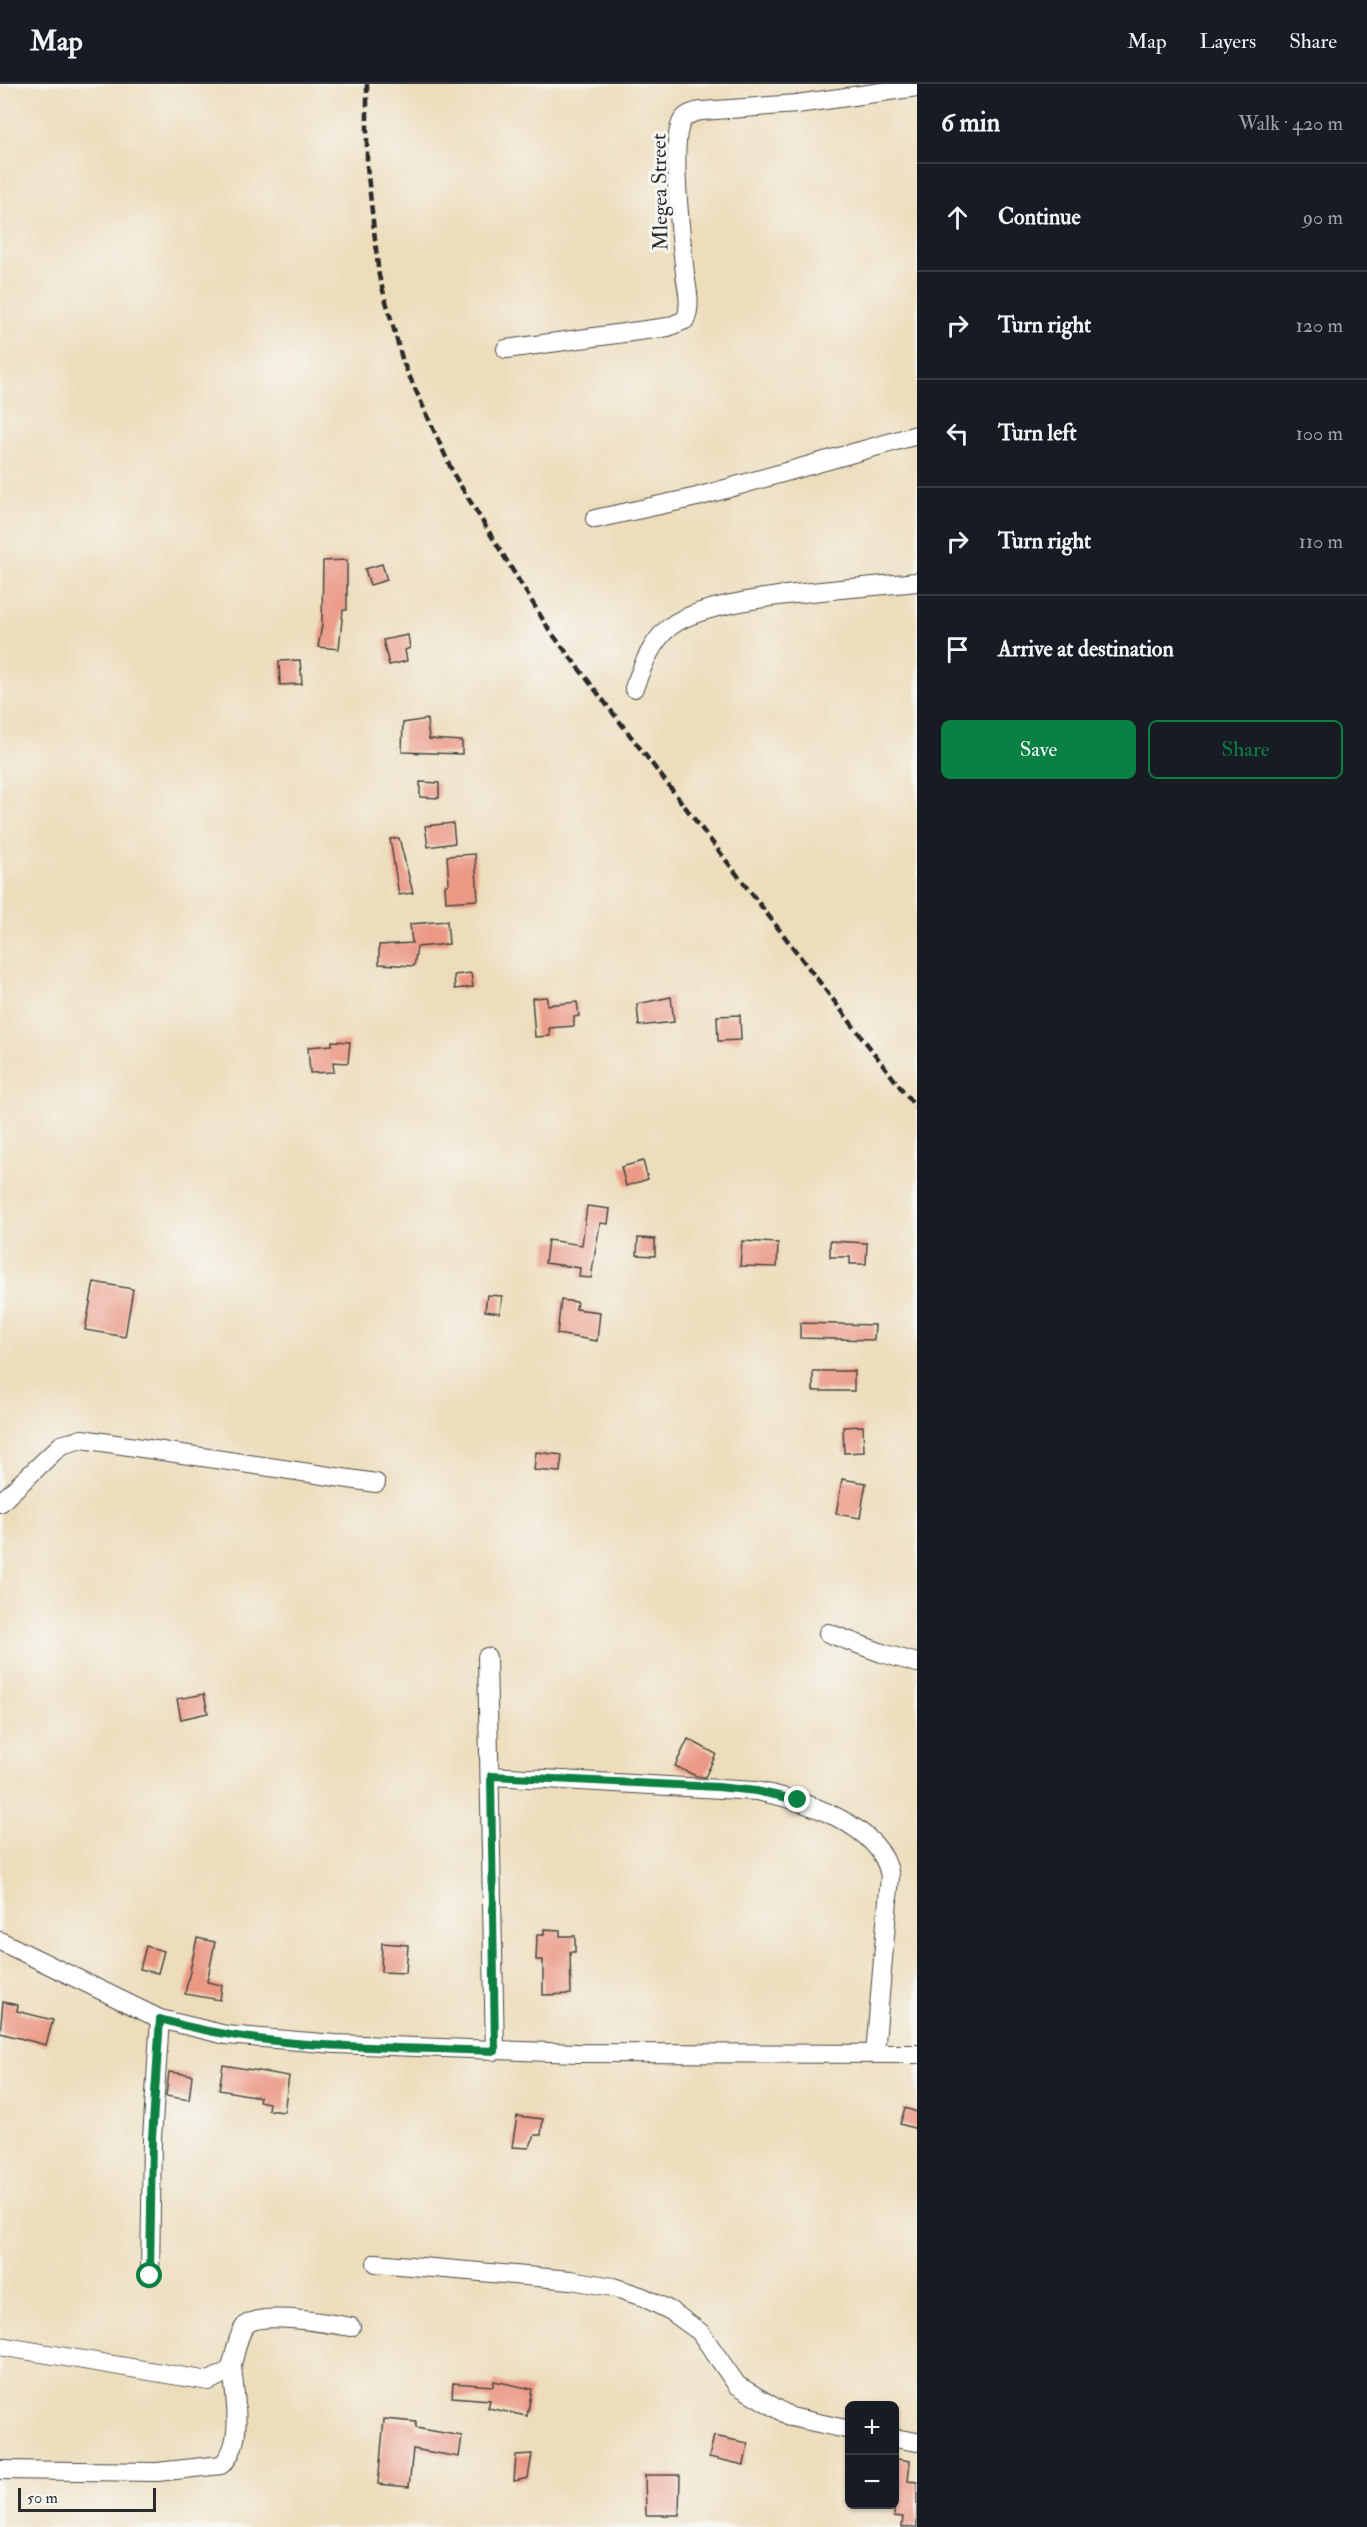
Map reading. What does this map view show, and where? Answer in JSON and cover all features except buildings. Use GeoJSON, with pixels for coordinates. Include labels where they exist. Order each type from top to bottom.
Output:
{"type":"FeatureCollection","features":[{"type":"Feature","properties":{"kind":"street","name":"Mlegea Street"},"geometry":{"type":"LineString","coordinates":[[506,349],[668,327],[685,320],[688,302],[680,208],[678,136],[682,121],[688,115],[702,111],[854,97],[917,87]]}},
{"type":"Feature","properties":{"kind":"street"},"geometry":{"type":"LineString","coordinates":[[595,519],[697,497],[917,435]]}},
{"type":"Feature","properties":{"kind":"street"},"geometry":{"type":"LineString","coordinates":[[634,688],[655,643],[671,626],[691,615],[762,600],[917,582]]}},
{"type":"Feature","properties":{"kind":"street"},"geometry":{"type":"LineString","coordinates":[[0,1503],[61,1445],[82,1439],[376,1484]]}},
{"type":"Feature","properties":{"kind":"street"},"geometry":{"type":"LineString","coordinates":[[828,1633],[917,1663]]}},
{"type":"Feature","properties":{"kind":"street"},"geometry":{"type":"LineString","coordinates":[[487,1658],[495,2051]]}},
{"type":"Feature","properties":{"kind":"street"},"geometry":{"type":"LineString","coordinates":[[491,1776],[756,1791],[798,1800],[829,1814],[873,1841],[888,1864],[890,1876],[874,2054]]}},
{"type":"Feature","properties":{"kind":"street"},"geometry":{"type":"LineString","coordinates":[[0,1941],[160,2019],[226,2035],[335,2044],[495,2051],[917,2054]]}},
{"type":"Feature","properties":{"kind":"street"},"geometry":{"type":"LineString","coordinates":[[150,2276],[152,2138],[160,2019]]}},
{"type":"Feature","properties":{"kind":"street"},"geometry":{"type":"LineString","coordinates":[[376,2263],[571,2280],[613,2287],[644,2297],[671,2311],[700,2332],[737,2385],[790,2417],[845,2429]]}},
{"type":"Feature","properties":{"kind":"street"},"geometry":{"type":"LineString","coordinates":[[0,2346],[196,2380],[219,2378],[228,2373],[244,2327],[254,2321],[287,2319],[351,2327]]}},
{"type":"Feature","properties":{"kind":"street"},"geometry":{"type":"LineString","coordinates":[[0,2470],[157,2472],[221,2465],[228,2460],[234,2445],[232,2366]]}},
{"type":"Feature","properties":{"kind":"street"},"geometry":{"type":"LineString","coordinates":[[899,2439],[917,2442]]}},
{"type":"Feature","properties":{"kind":"railway"},"geometry":{"type":"LineString","coordinates":[[367,84],[367,166],[379,276],[403,362],[454,475],[550,631],[917,1109]]}},
{"type":"Feature","properties":{"kind":"route"},"geometry":{"type":"LineString","coordinates":[[150,2276],[152,2138],[160,2019],[226,2035],[335,2044],[495,2051],[491,1776],[718,1787],[756,1791],[798,1800]]}}]}
